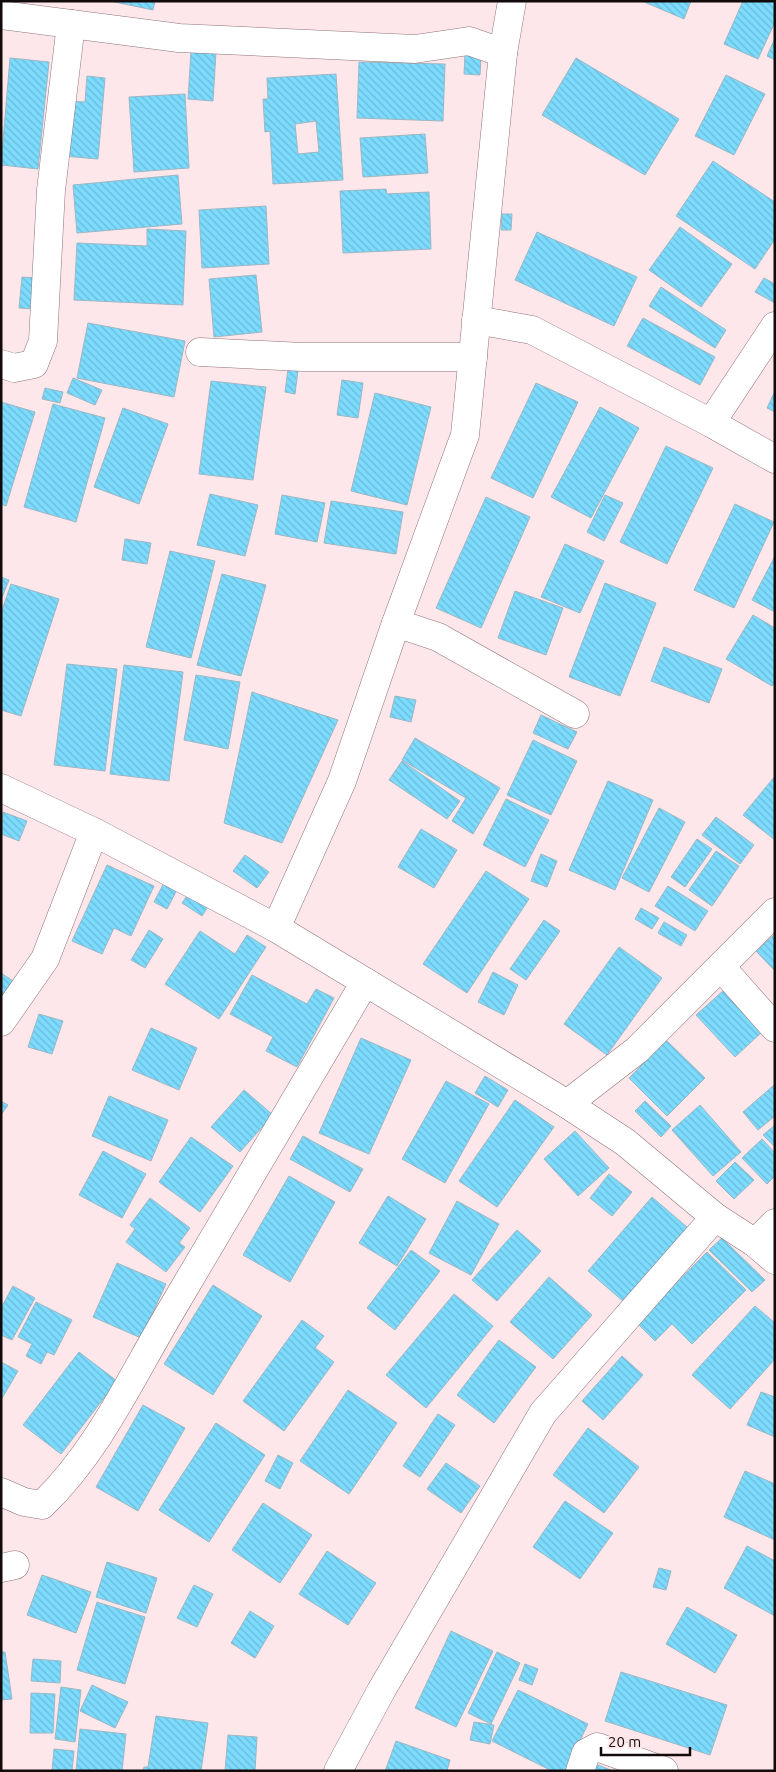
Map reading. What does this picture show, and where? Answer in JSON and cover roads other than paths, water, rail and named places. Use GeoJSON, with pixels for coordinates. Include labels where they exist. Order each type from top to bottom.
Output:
{"type":"FeatureCollection","features":[{"type":"Feature","properties":{"kind":"street"},"geometry":{"type":"LineString","coordinates":[[276,928],[342,781],[396,623],[465,435],[503,53],[512,1]]}},
{"type":"Feature","properties":{"kind":"street"},"geometry":{"type":"LineString","coordinates":[[1,15],[179,38],[415,49],[469,41],[503,53]]}},
{"type":"Feature","properties":{"kind":"street"},"geometry":{"type":"LineString","coordinates":[[1,364],[14,368],[34,364],[42,341],[51,190],[71,24]]}},
{"type":"Feature","properties":{"kind":"street"},"geometry":{"type":"LineString","coordinates":[[476,320],[532,330],[712,423],[775,459]]}},
{"type":"Feature","properties":{"kind":"street"},"geometry":{"type":"LineString","coordinates":[[712,423],[775,326]]}},
{"type":"Feature","properties":{"kind":"street"},"geometry":{"type":"LineString","coordinates":[[200,352],[303,357],[473,357]]}},
{"type":"Feature","properties":{"kind":"street"},"geometry":{"type":"LineString","coordinates":[[396,623],[438,637],[575,714]]}},
{"type":"Feature","properties":{"kind":"street"},"geometry":{"type":"LineString","coordinates":[[1,788],[94,832],[276,928],[567,1104],[625,1142],[716,1217],[765,1251],[775,1223]]}},
{"type":"Feature","properties":{"kind":"street"},"geometry":{"type":"LineString","coordinates":[[1,1022],[45,959],[94,832]]}},
{"type":"Feature","properties":{"kind":"street"},"geometry":{"type":"LineString","coordinates":[[567,1104],[637,1050],[775,912]]}},
{"type":"Feature","properties":{"kind":"street"},"geometry":{"type":"LineString","coordinates":[[721,967],[775,1028]]}},
{"type":"Feature","properties":{"kind":"street"},"geometry":{"type":"LineString","coordinates":[[1,1492],[24,1502],[42,1505],[65,1483],[114,1412],[172,1309],[365,982]]}},
{"type":"Feature","properties":{"kind":"street"},"geometry":{"type":"LineString","coordinates":[[338,1771],[381,1690],[542,1413],[716,1217]]}},
{"type":"Feature","properties":{"kind":"street"},"geometry":{"type":"LineString","coordinates":[[580,1771],[586,1754],[597,1747],[664,1771]]}}]}
